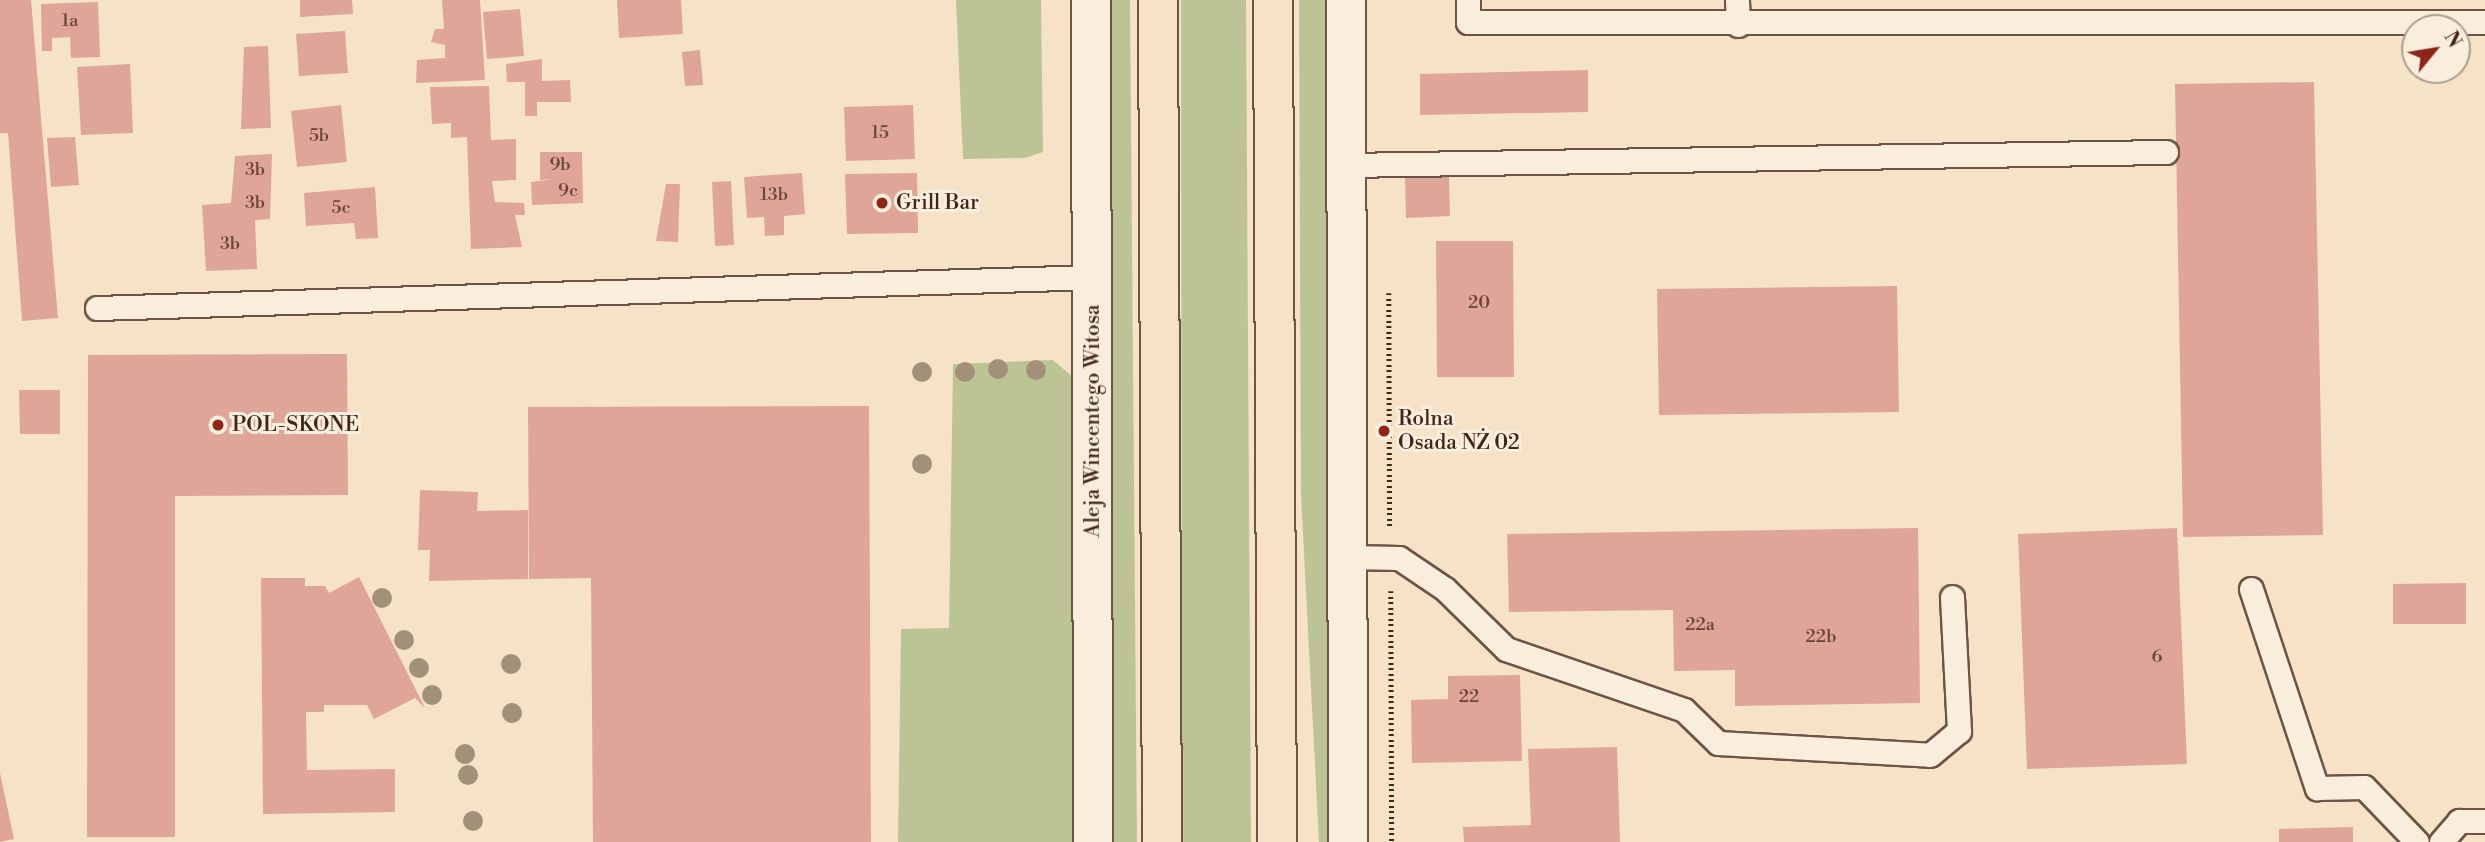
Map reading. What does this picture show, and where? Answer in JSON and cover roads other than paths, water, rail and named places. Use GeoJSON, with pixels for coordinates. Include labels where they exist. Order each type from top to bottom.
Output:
{"type":"FeatureCollection","features":[{"type":"Feature","properties":{"kind":"main road"},"geometry":{"type":"LineString","coordinates":[[1158,0],[1162,842]]}},
{"type":"Feature","properties":{"kind":"main road"},"geometry":{"type":"LineString","coordinates":[[1273,0],[1277,842]]}},
{"type":"Feature","properties":{"kind":"street","name":"Aleja Wincentego Witosa"},"geometry":{"type":"LineString","coordinates":[[1091,0],[1093,842]]}},
{"type":"Feature","properties":{"kind":"street"},"geometry":{"type":"LineString","coordinates":[[1346,0],[1348,842]]}},
{"type":"Feature","properties":{"kind":"lane"},"geometry":{"type":"LineString","coordinates":[[1468,0],[1468,22],[1738,24],[2205,11],[2485,22]]}},
{"type":"Feature","properties":{"kind":"lane"},"geometry":{"type":"LineString","coordinates":[[1737,0],[1738,24]]}},
{"type":"Feature","properties":{"kind":"lane"},"geometry":{"type":"LineString","coordinates":[[1346,165],[2166,152]]}},
{"type":"Feature","properties":{"kind":"lane"},"geometry":{"type":"LineString","coordinates":[[97,307],[1093,277]]}},
{"type":"Feature","properties":{"kind":"lane"},"geometry":{"type":"LineString","coordinates":[[1348,557],[1390,558],[1445,589],[1506,649],[1684,710],[1718,743],[1930,755],[1959,731],[1952,597]]}},
{"type":"Feature","properties":{"kind":"lane"},"geometry":{"type":"LineString","coordinates":[[2251,589],[2317,788],[2364,787],[2417,842]]}},
{"type":"Feature","properties":{"kind":"lane"},"geometry":{"type":"LineString","coordinates":[[2441,842],[2459,821],[2485,821]]}},
{"type":"Feature","properties":{"kind":"place","name":"Grill Bar"},"geometry":{"type":"Point","coordinates":[882,203]}},
{"type":"Feature","properties":{"kind":"place","name":"POL-SKONE"},"geometry":{"type":"Point","coordinates":[218,425]}},
{"type":"Feature","properties":{"kind":"place","name":"Rolna Osada NŻ 02"},"geometry":{"type":"Point","coordinates":[1384,431]}}]}
